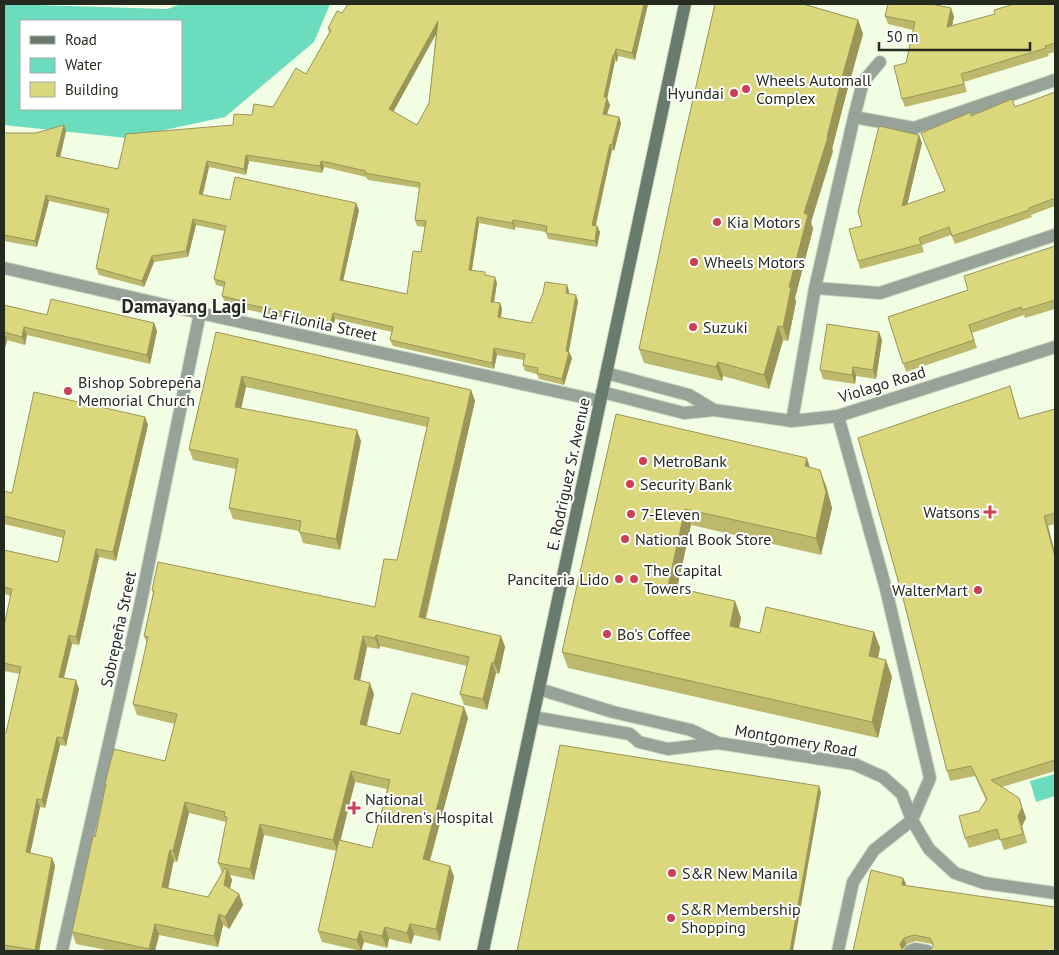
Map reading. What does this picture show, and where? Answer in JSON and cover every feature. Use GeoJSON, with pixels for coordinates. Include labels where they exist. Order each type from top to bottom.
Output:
{"type":"FeatureCollection","features":[{"type":"Feature","properties":{"kind":"main road","name":"E. Rodriguez Sr. Avenue"},"geometry":{"type":"LineString","coordinates":[[483,951],[685,4]]}},
{"type":"Feature","properties":{"kind":"street"},"geometry":{"type":"LineString","coordinates":[[792,421],[815,288],[854,117],[863,82],[880,62]]}},
{"type":"Feature","properties":{"kind":"street"},"geometry":{"type":"LineString","coordinates":[[854,117],[914,128],[1055,80]]}},
{"type":"Feature","properties":{"kind":"street"},"geometry":{"type":"LineString","coordinates":[[815,288],[880,293],[1055,235]]}},
{"type":"Feature","properties":{"kind":"street","name":"La Filonila Street"},"geometry":{"type":"LineString","coordinates":[[4,268],[200,313],[601,397]]}},
{"type":"Feature","properties":{"kind":"street","name":"Sobrepeña Street"},"geometry":{"type":"LineString","coordinates":[[62,951],[140,606],[200,313]]}},
{"type":"Feature","properties":{"kind":"street","name":"Violago Road"},"geometry":{"type":"LineString","coordinates":[[601,397],[684,413],[714,410],[792,421],[838,416],[1055,347]]}},
{"type":"Feature","properties":{"kind":"street","name":"Violago Road"},"geometry":{"type":"LineString","coordinates":[[606,373],[689,395],[714,410]]}},
{"type":"Feature","properties":{"kind":"street"},"geometry":{"type":"LineString","coordinates":[[838,416],[886,589],[930,778],[912,820],[874,850],[853,882],[838,951]]}},
{"type":"Feature","properties":{"kind":"street","name":"Montgomery Road"},"geometry":{"type":"LineString","coordinates":[[539,689],[613,712],[691,730],[718,743]]}},
{"type":"Feature","properties":{"kind":"street"},"geometry":{"type":"LineString","coordinates":[[609,730],[613,712]]}},
{"type":"Feature","properties":{"kind":"street","name":"Montgomery Road"},"geometry":{"type":"LineString","coordinates":[[533,717],[630,734],[639,742],[668,749],[718,743],[854,764],[883,777],[902,794],[912,820],[929,850],[955,873],[984,883],[1055,893]]}},
{"type":"Feature","properties":{"kind":"street"},"geometry":{"type":"LineString","coordinates":[[910,951],[915,949],[927,951]]}},
{"type":"Feature","properties":{"kind":"water"},"geometry":{"type":"Polygon","coordinates":[[[4,4],[167,9],[181,4],[330,4],[314,42],[225,117],[127,138],[4,125],[4,4]]]}},
{"type":"Feature","properties":{"kind":"water"},"geometry":{"type":"Polygon","coordinates":[[[1055,774],[1055,796],[1036,802],[1030,781],[1055,774]]]}},
{"type":"Feature","properties":{"kind":"building"},"geometry":{"type":"Polygon","coordinates":[[[348,4],[644,4],[632,53],[616,49],[604,97],[607,98],[603,114],[619,117],[612,145],[610,144],[592,225],[597,226],[595,241],[546,233],[547,226],[513,220],[512,223],[477,217],[469,270],[485,272],[485,275],[495,277],[491,302],[500,303],[498,317],[531,323],[543,293],[545,282],[567,285],[566,293],[576,295],[566,351],[569,352],[562,379],[537,373],[538,368],[523,365],[525,354],[494,348],[492,363],[390,340],[393,327],[333,313],[331,322],[242,303],[242,301],[222,296],[225,282],[214,279],[226,226],[193,219],[186,251],[152,256],[142,281],[96,268],[109,209],[46,195],[35,241],[4,235],[4,133],[36,133],[64,125],[56,156],[118,169],[126,134],[233,125],[234,114],[252,115],[254,104],[273,107],[296,68],[306,74],[331,30],[328,28],[337,11],[342,13],[348,4]],[[438,21],[389,109],[417,125],[429,103],[438,21]],[[246,155],[244,169],[207,161],[199,194],[230,200],[235,177],[356,203],[340,280],[407,294],[413,251],[421,252],[426,221],[415,220],[420,183],[365,173],[366,171],[321,161],[320,166],[246,155]]]}},
{"type":"Feature","properties":{"kind":"building"},"geometry":{"type":"Polygon","coordinates":[[[715,4],[803,4],[858,20],[828,137],[804,213],[808,215],[789,287],[791,288],[783,327],[778,326],[764,375],[718,362],[716,367],[639,349],[679,160],[715,4]]]}},
{"type":"Feature","properties":{"kind":"building"},"geometry":{"type":"Polygon","coordinates":[[[888,4],[931,4],[951,8],[947,27],[995,14],[994,10],[1010,4],[1055,4],[1055,43],[1045,46],[1046,48],[961,74],[964,84],[902,99],[894,66],[906,63],[915,22],[885,16],[888,4]]]}},
{"type":"Feature","properties":{"kind":"building"},"geometry":{"type":"Polygon","coordinates":[[[1055,92],[1055,198],[1029,208],[1029,210],[952,236],[949,227],[919,238],[921,244],[858,261],[849,229],[862,226],[858,211],[879,126],[919,135],[902,206],[945,191],[921,133],[971,112],[971,116],[1012,99],[1015,107],[1055,92]]]}},
{"type":"Feature","properties":{"kind":"building"},"geometry":{"type":"Polygon","coordinates":[[[1055,246],[1055,300],[1022,310],[1021,307],[969,325],[974,340],[903,364],[888,317],[968,290],[964,276],[1055,246]]]}},
{"type":"Feature","properties":{"kind":"building"},"geometry":{"type":"Polygon","coordinates":[[[51,299],[154,323],[147,355],[24,327],[22,337],[4,332],[4,305],[47,315],[51,299]]]}},
{"type":"Feature","properties":{"kind":"building"},"geometry":{"type":"Polygon","coordinates":[[[827,324],[879,332],[873,370],[853,367],[852,375],[820,370],[827,324]]]}},
{"type":"Feature","properties":{"kind":"building"},"geometry":{"type":"Polygon","coordinates":[[[216,332],[471,390],[419,617],[501,636],[494,663],[492,662],[483,699],[460,694],[469,657],[376,635],[375,638],[363,636],[354,679],[370,683],[360,724],[400,734],[412,693],[464,707],[423,859],[450,866],[436,929],[410,924],[407,933],[385,927],[382,936],[360,931],[357,940],[318,931],[339,840],[372,848],[390,780],[351,771],[333,840],[260,824],[250,869],[218,863],[227,817],[224,816],[225,812],[185,802],[173,851],[170,850],[169,853],[162,887],[208,897],[225,868],[227,869],[224,885],[239,894],[225,917],[219,914],[214,936],[155,924],[149,949],[72,932],[114,749],[165,761],[177,714],[133,704],[148,637],[144,636],[158,562],[375,607],[384,559],[397,560],[429,418],[242,376],[235,407],[357,430],[336,539],[299,532],[301,521],[229,508],[238,459],[189,449],[216,332]]]}},
{"type":"Feature","properties":{"kind":"building","name":"WalterMart"},"geometry":{"type":"Polygon","coordinates":[[[1010,386],[1019,419],[1055,409],[1055,513],[1044,516],[1055,557],[1055,760],[991,780],[1019,798],[1022,808],[1018,816],[1023,834],[1000,840],[997,829],[965,838],[959,816],[979,811],[987,799],[971,766],[947,771],[903,598],[858,438],[1010,386]]]}},
{"type":"Feature","properties":{"kind":"building"},"geometry":{"type":"Polygon","coordinates":[[[34,392],[145,417],[113,552],[96,549],[76,637],[69,635],[59,677],[76,680],[63,738],[57,737],[42,800],[37,799],[26,852],[52,858],[35,950],[4,945],[4,733],[6,733],[21,667],[4,663],[4,626],[12,589],[4,587],[4,550],[58,562],[65,531],[4,516],[4,491],[12,493],[34,392]]]}},
{"type":"Feature","properties":{"kind":"building","name":"The Capital Towers"},"geometry":{"type":"Polygon","coordinates":[[[616,414],[807,458],[805,466],[820,470],[826,492],[816,538],[685,509],[668,586],[735,601],[730,626],[760,633],[766,607],[874,632],[869,656],[886,660],[872,722],[562,652],[616,414]]]}},
{"type":"Feature","properties":{"kind":"building","name":"S&R New Manila"},"geometry":{"type":"Polygon","coordinates":[[[560,745],[819,786],[790,951],[517,951],[560,745]]]}},
{"type":"Feature","properties":{"kind":"building"},"geometry":{"type":"Polygon","coordinates":[[[871,870],[903,878],[902,885],[1055,907],[1055,951],[929,951],[933,947],[930,938],[914,935],[904,938],[900,944],[903,951],[853,951],[871,870]]]}},
{"type":"Feature","properties":{"kind":"place","name":"Wheels Automall Complex"},"geometry":{"type":"Point","coordinates":[746,89]}},
{"type":"Feature","properties":{"kind":"place","name":"Hyundai"},"geometry":{"type":"Point","coordinates":[734,93]}},
{"type":"Feature","properties":{"kind":"place","name":"Kia Motors"},"geometry":{"type":"Point","coordinates":[717,222]}},
{"type":"Feature","properties":{"kind":"place","name":"Wheels Motors"},"geometry":{"type":"Point","coordinates":[694,262]}},
{"type":"Feature","properties":{"kind":"place","name":"Suzuki"},"geometry":{"type":"Point","coordinates":[693,327]}},
{"type":"Feature","properties":{"kind":"place","name":"Bishop Sobrepeña Memorial Church"},"geometry":{"type":"Point","coordinates":[68,391]}},
{"type":"Feature","properties":{"kind":"place","name":"MetroBank"},"geometry":{"type":"Point","coordinates":[643,461]}},
{"type":"Feature","properties":{"kind":"place","name":"Security Bank"},"geometry":{"type":"Point","coordinates":[630,484]}},
{"type":"Feature","properties":{"kind":"place","name":"Watsons"},"geometry":{"type":"Point","coordinates":[990,512]}},
{"type":"Feature","properties":{"kind":"place","name":"7-Eleven"},"geometry":{"type":"Point","coordinates":[631,514]}},
{"type":"Feature","properties":{"kind":"place","name":"National Book Store"},"geometry":{"type":"Point","coordinates":[625,539]}},
{"type":"Feature","properties":{"kind":"place","name":"Panciteria Lido"},"geometry":{"type":"Point","coordinates":[619,579]}},
{"type":"Feature","properties":{"kind":"place","name":"The Capital Towers"},"geometry":{"type":"Point","coordinates":[634,579]}},
{"type":"Feature","properties":{"kind":"place","name":"WalterMart"},"geometry":{"type":"Point","coordinates":[978,590]}},
{"type":"Feature","properties":{"kind":"place","name":"Bo's Coffee"},"geometry":{"type":"Point","coordinates":[607,634]}},
{"type":"Feature","properties":{"kind":"place","name":"National Children's Hospital"},"geometry":{"type":"Point","coordinates":[354,808]}},
{"type":"Feature","properties":{"kind":"place","name":"S&R New Manila"},"geometry":{"type":"Point","coordinates":[672,873]}},
{"type":"Feature","properties":{"kind":"place","name":"S&R Membership Shopping"},"geometry":{"type":"Point","coordinates":[671,918]}},
{"type":"Feature","properties":{"kind":"district","name":"Damayang Lagi"},"geometry":{"type":"Point","coordinates":[184,306]}}]}
